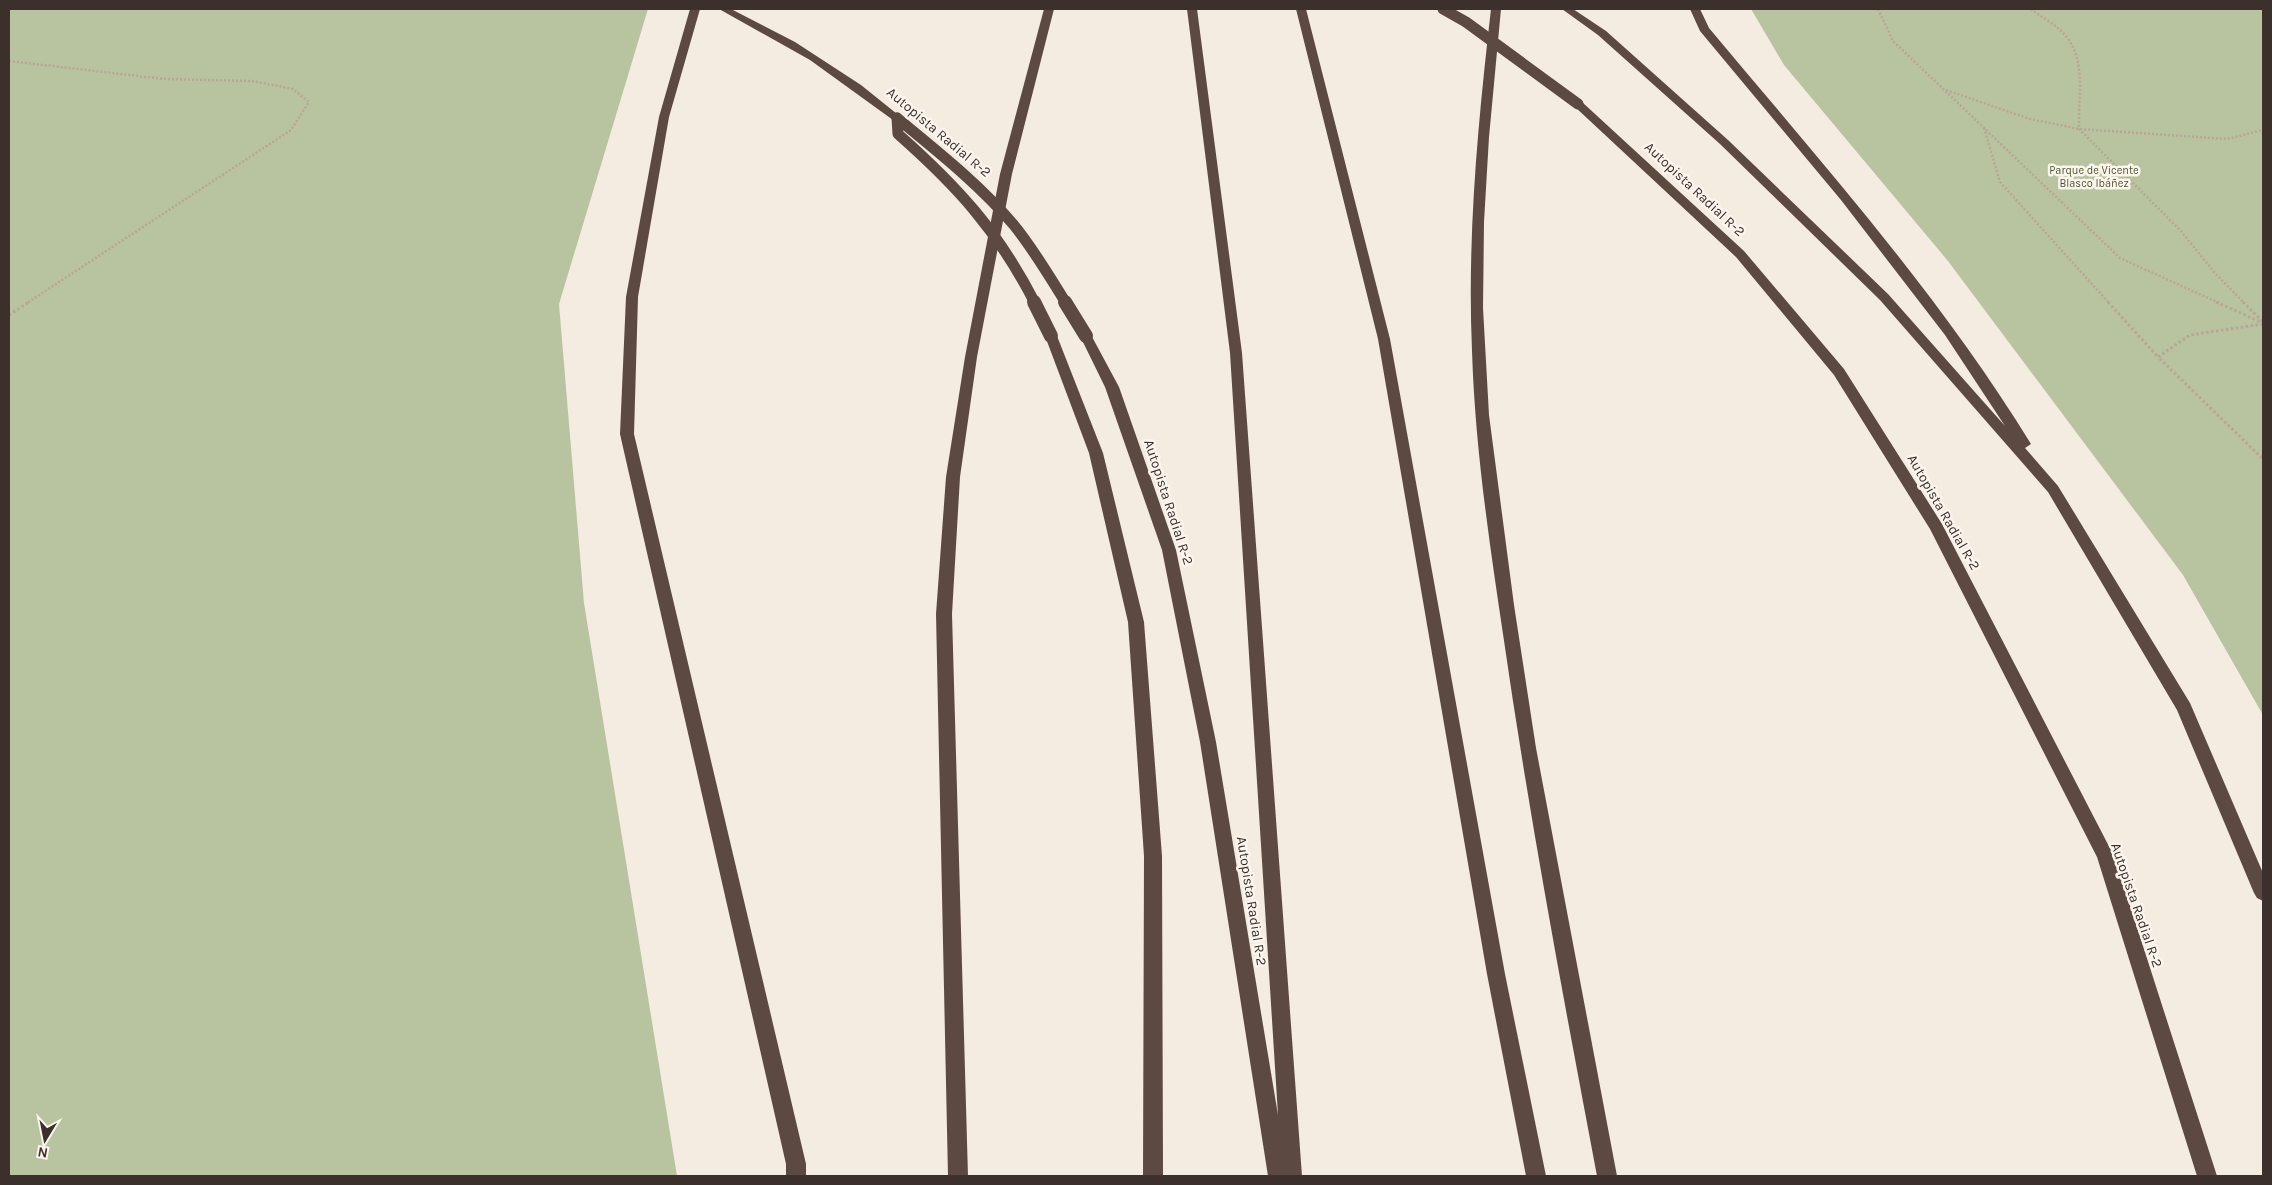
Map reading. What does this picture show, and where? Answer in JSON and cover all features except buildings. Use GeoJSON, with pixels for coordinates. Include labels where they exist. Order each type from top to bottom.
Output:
{"type":"FeatureCollection","features":[{"type":"Feature","properties":{"kind":"highway"},"geometry":{"type":"LineString","coordinates":[[695,9],[664,117],[632,298],[626,434],[791,1145],[796,1176]]}},
{"type":"Feature","properties":{"kind":"highway","name":"Autopista Radial R-2"},"geometry":{"type":"LineString","coordinates":[[724,9],[824,66],[872,98],[963,172],[993,202],[1027,242],[1086,336],[1112,388],[1169,550],[1208,742],[1278,1176]]}},
{"type":"Feature","properties":{"kind":"highway"},"geometry":{"type":"LineString","coordinates":[[958,1176],[944,614],[953,477],[971,356],[1004,184],[1049,9]]}},
{"type":"Feature","properties":{"kind":"highway"},"geometry":{"type":"LineString","coordinates":[[1192,9],[1236,353],[1292,1176]]}},
{"type":"Feature","properties":{"kind":"highway"},"geometry":{"type":"LineString","coordinates":[[1301,9],[1384,339],[1496,974],[1536,1176]]}},
{"type":"Feature","properties":{"kind":"highway","name":"Autopista Radial R-2"},"geometry":{"type":"LineString","coordinates":[[1443,9],[1466,22],[1578,104],[1740,254],[1839,372],[1937,528],[2105,856],[2206,1176]]}},
{"type":"Feature","properties":{"kind":"highway"},"geometry":{"type":"LineString","coordinates":[[1496,9],[1487,88],[1476,226],[1478,353],[1493,511],[1518,687],[1542,835],[1607,1176]]}},
{"type":"Feature","properties":{"kind":"highway"},"geometry":{"type":"LineString","coordinates":[[1567,9],[1602,34],[1724,142],[1884,297],[2053,489]]}},
{"type":"Feature","properties":{"kind":"highway"},"geometry":{"type":"LineString","coordinates":[[1695,9],[1704,28],[1845,198],[1950,332],[2053,489],[2184,708],[2263,893]]}},
{"type":"Feature","properties":{"kind":"highway"},"geometry":{"type":"LineString","coordinates":[[896,118],[898,134],[955,187],[989,229],[1029,288],[1051,336],[1096,453],[1136,622],[1153,856],[1153,1176]]}},
{"type":"Feature","properties":{"kind":"path"},"geometry":{"type":"LineString","coordinates":[[1878,9],[1893,42],[1984,126],[2120,258],[2263,323]]}},
{"type":"Feature","properties":{"kind":"path"},"geometry":{"type":"LineString","coordinates":[[2031,9],[2065,36],[2077,55],[2080,78],[2079,129],[2180,230],[2215,273],[2263,323]]}},
{"type":"Feature","properties":{"kind":"path"},"geometry":{"type":"LineString","coordinates":[[9,61],[164,79],[252,81],[293,89],[310,102],[291,130],[9,315]]}},
{"type":"Feature","properties":{"kind":"path"},"geometry":{"type":"LineString","coordinates":[[1945,89],[2030,118],[2079,129],[2227,139],[2263,130]]}},
{"type":"Feature","properties":{"kind":"path"},"geometry":{"type":"LineString","coordinates":[[1984,126],[2000,182],[2158,357],[2263,459]]}},
{"type":"Feature","properties":{"kind":"path"},"geometry":{"type":"LineString","coordinates":[[2158,357],[2190,335],[2263,323]]}},
{"type":"Feature","properties":{"kind":"green space"},"geometry":{"type":"Polygon","coordinates":[[[9,9],[648,9],[559,304],[584,603],[677,1176],[9,1176],[9,9]]]}},
{"type":"Feature","properties":{"kind":"green space","name":"Parque de Vicente Blasco Ibáñez"},"geometry":{"type":"Polygon","coordinates":[[[1751,9],[2263,9],[2263,715],[2183,575],[1948,261],[1784,65],[1751,9]]]}}]}
